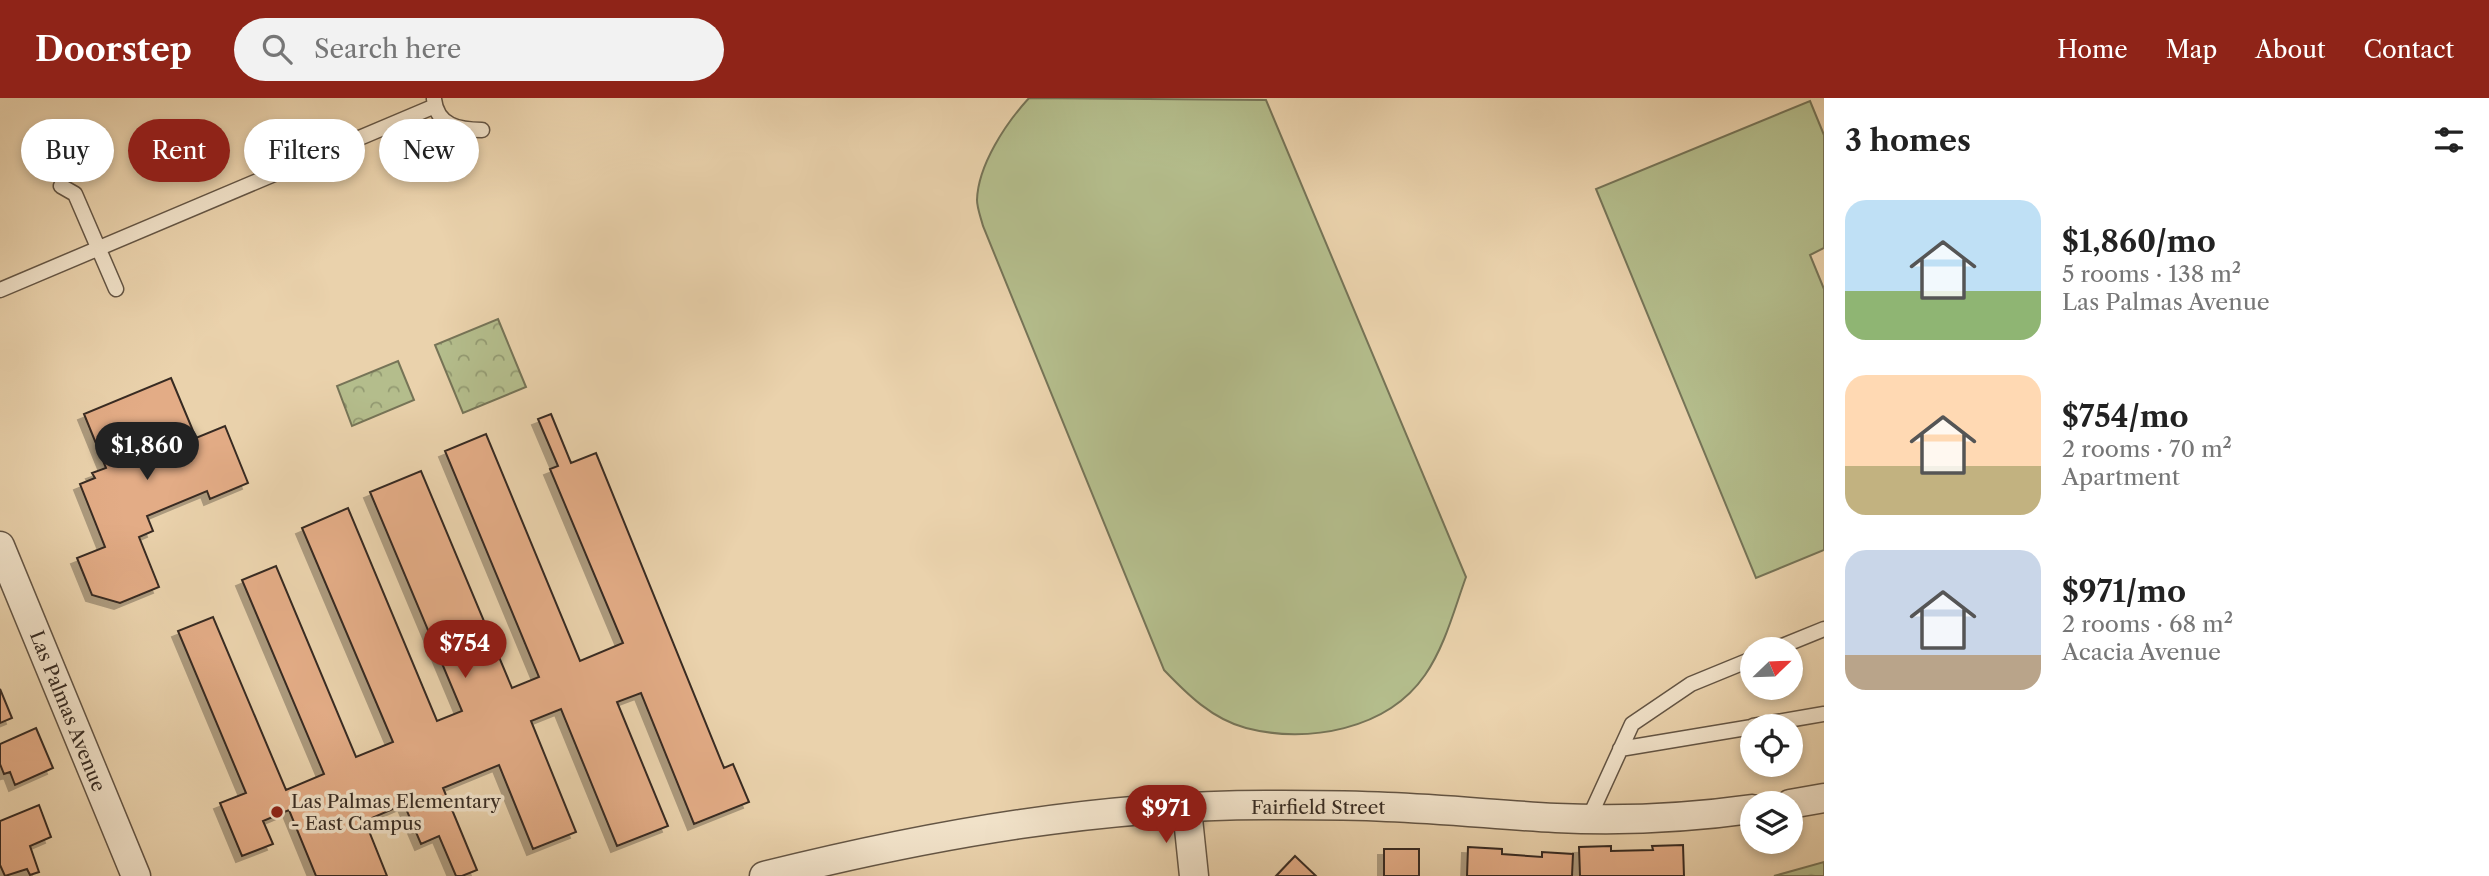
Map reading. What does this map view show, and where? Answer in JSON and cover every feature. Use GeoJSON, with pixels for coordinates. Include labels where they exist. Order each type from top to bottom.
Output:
{"type":"FeatureCollection","features":[{"type":"Feature","properties":{"kind":"street","name":"Las Palmas Avenue"},"geometry":{"type":"LineString","coordinates":[[0,546],[136,876]]}},
{"type":"Feature","properties":{"kind":"street"},"geometry":{"type":"LineString","coordinates":[[1803,802],[1824,798]]}},
{"type":"Feature","properties":{"kind":"street","name":"Fairfield Street"},"geometry":{"type":"LineString","coordinates":[[764,876],[838,867],[923,840],[1032,822],[1188,808],[1374,806],[1589,818],[1655,817],[1740,810]]}},
{"type":"Feature","properties":{"kind":"street"},"geometry":{"type":"LineString","coordinates":[[1188,808],[1194,876]]}},
{"type":"Feature","properties":{"kind":"lane"},"geometry":{"type":"LineString","coordinates":[[0,290],[434,102],[443,121],[459,130],[482,130]]}},
{"type":"Feature","properties":{"kind":"lane"},"geometry":{"type":"LineString","coordinates":[[61,186],[75,194],[116,289]]}},
{"type":"Feature","properties":{"kind":"lane"},"geometry":{"type":"LineString","coordinates":[[1803,638],[1824,629]]}},
{"type":"Feature","properties":{"kind":"lane"},"geometry":{"type":"LineString","coordinates":[[1589,818],[1632,724],[1691,684],[1740,664]]}},
{"type":"Feature","properties":{"kind":"lane"},"geometry":{"type":"LineString","coordinates":[[1803,718],[1824,714]]}},
{"type":"Feature","properties":{"kind":"lane"},"geometry":{"type":"LineString","coordinates":[[1620,749],[1740,728]]}},
{"type":"Feature","properties":{"kind":"green space"},"geometry":{"type":"Polygon","coordinates":[[[1029,98],[1266,100],[1466,577],[1432,664],[1409,694],[1390,709],[1368,720],[1319,733],[1270,733],[1222,719],[1191,697],[1164,670],[978,210],[979,187],[988,159],[1011,120],[1029,98]]]}},
{"type":"Feature","properties":{"kind":"green space"},"geometry":{"type":"Polygon","coordinates":[[[1810,101],[1824,135],[1824,248],[1810,255],[1824,289],[1824,550],[1756,578],[1596,189],[1810,101]]]}},
{"type":"Feature","properties":{"kind":"green space"},"geometry":{"type":"Polygon","coordinates":[[[498,319],[526,387],[463,413],[435,345],[498,319]]]}},
{"type":"Feature","properties":{"kind":"green space"},"geometry":{"type":"Polygon","coordinates":[[[398,361],[414,400],[352,426],[337,386],[398,361]]]}},
{"type":"Feature","properties":{"kind":"green space"},"geometry":{"type":"Polygon","coordinates":[[[1824,862],[1824,876],[1774,876],[1824,862]]]}},
{"type":"Feature","properties":{"kind":"building"},"geometry":{"type":"Polygon","coordinates":[[[171,378],[196,438],[225,426],[248,483],[210,499],[207,491],[147,516],[153,531],[139,537],[159,587],[120,603],[92,595],[77,558],[105,547],[80,484],[95,478],[92,473],[106,468],[84,414],[171,378]]]}},
{"type":"Feature","properties":{"kind":"building"},"geometry":{"type":"Polygon","coordinates":[[[551,414],[571,463],[596,453],[724,768],[733,764],[749,802],[694,824],[641,693],[617,702],[668,826],[617,846],[561,709],[531,721],[576,832],[533,849],[499,765],[443,788],[477,870],[462,876],[456,876],[439,836],[421,844],[404,804],[365,821],[387,876],[316,876],[289,810],[263,821],[273,844],[242,856],[220,803],[246,793],[178,631],[213,617],[286,790],[324,774],[242,580],[276,566],[356,757],[393,742],[302,528],[348,508],[437,721],[462,711],[370,492],[421,471],[512,688],[539,677],[445,451],[486,434],[580,661],[623,643],[550,469],[558,466],[538,419],[551,414]]]}},
{"type":"Feature","properties":{"kind":"building"},"geometry":{"type":"Polygon","coordinates":[[[0,689],[12,718],[0,723],[0,689]]]}},
{"type":"Feature","properties":{"kind":"building"},"geometry":{"type":"Polygon","coordinates":[[[36,728],[53,768],[15,785],[10,772],[4,774],[0,764],[0,744],[36,728]]]}},
{"type":"Feature","properties":{"kind":"building"},"geometry":{"type":"Polygon","coordinates":[[[39,805],[51,837],[30,846],[39,872],[30,875],[27,869],[5,876],[0,865],[0,821],[39,805]]]}},
{"type":"Feature","properties":{"kind":"building"},"geometry":{"type":"Polygon","coordinates":[[[1683,845],[1684,876],[1580,876],[1579,847],[1611,846],[1611,851],[1653,850],[1652,846],[1683,845]]]}},
{"type":"Feature","properties":{"kind":"building"},"geometry":{"type":"Polygon","coordinates":[[[1468,847],[1502,849],[1502,854],[1542,857],[1542,852],[1573,854],[1572,876],[1467,876],[1468,847]]]}},
{"type":"Feature","properties":{"kind":"building"},"geometry":{"type":"Polygon","coordinates":[[[1384,849],[1419,849],[1419,876],[1384,876],[1384,849]]]}},
{"type":"Feature","properties":{"kind":"building"},"geometry":{"type":"Polygon","coordinates":[[[1295,856],[1316,876],[1276,876],[1295,856]]]}},
{"type":"Feature","properties":{"kind":"place","name":"Las Palmas Elementary - East Campus"},"geometry":{"type":"Point","coordinates":[277,812]}}]}
